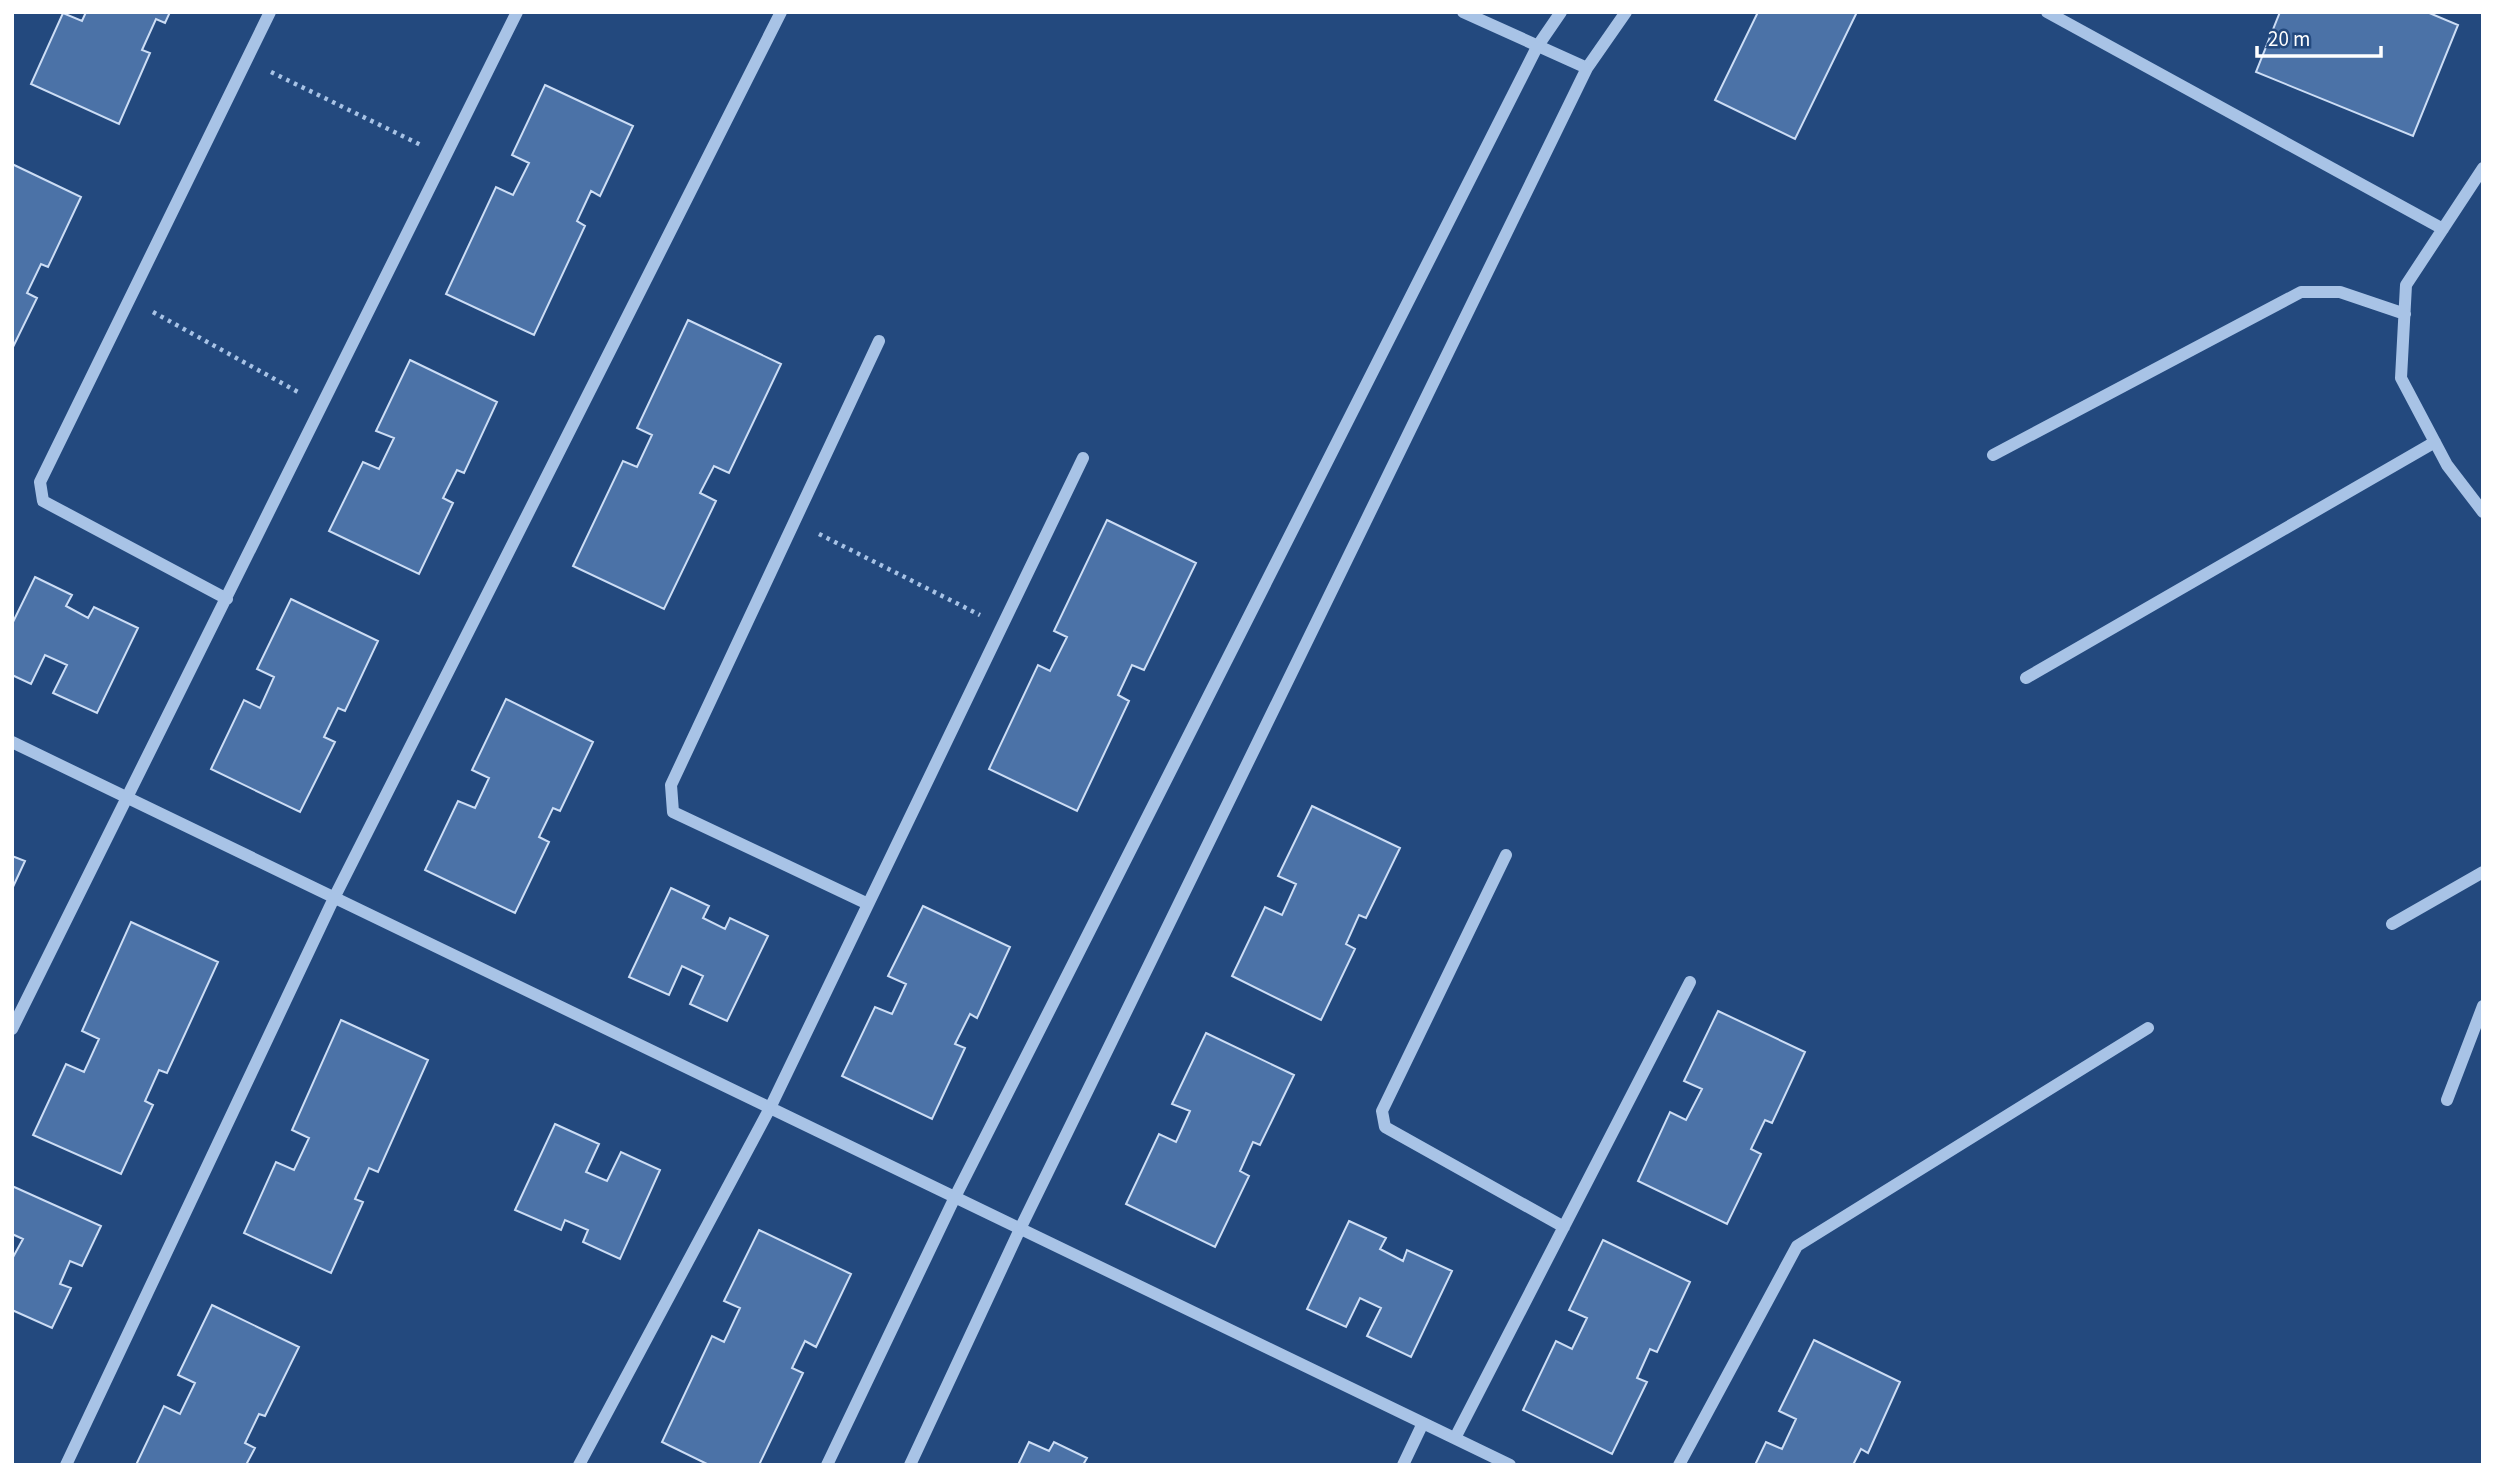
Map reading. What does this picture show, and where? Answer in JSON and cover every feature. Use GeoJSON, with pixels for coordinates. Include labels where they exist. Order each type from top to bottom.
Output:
{"type":"FeatureCollection","features":[{"type":"Feature","properties":{"kind":"street"},"geometry":{"type":"LineString","coordinates":[[227,599],[43,501],[40,482],[270,12]]}},
{"type":"Feature","properties":{"kind":"street"},"geometry":{"type":"LineString","coordinates":[[12,1029],[447,158],[517,12]]}},
{"type":"Feature","properties":{"kind":"street"},"geometry":{"type":"LineString","coordinates":[[66,1465],[334,898],[781,12]]}},
{"type":"Feature","properties":{"kind":"street"},"geometry":{"type":"LineString","coordinates":[[1463,12],[1587,68]]}},
{"type":"Feature","properties":{"kind":"street"},"geometry":{"type":"LineString","coordinates":[[827,1465],[955,1197],[1537,47],[1561,12]]}},
{"type":"Feature","properties":{"kind":"street"},"geometry":{"type":"LineString","coordinates":[[910,1465],[1020,1229],[1587,68],[1626,12]]}},
{"type":"Feature","properties":{"kind":"street"},"geometry":{"type":"LineString","coordinates":[[2047,12],[2443,229]]}},
{"type":"Feature","properties":{"kind":"street"},"geometry":{"type":"LineString","coordinates":[[2483,168],[2406,285],[2401,378],[2447,465],[2483,512]]}},
{"type":"Feature","properties":{"kind":"street"},"geometry":{"type":"LineString","coordinates":[[1993,456],[2301,292],[2340,292],[2405,314]]}},
{"type":"Feature","properties":{"kind":"street"},"geometry":{"type":"LineString","coordinates":[[867,904],[673,812],[671,785],[879,341]]}},
{"type":"Feature","properties":{"kind":"street"},"geometry":{"type":"LineString","coordinates":[[2026,678],[2435,442]]}},
{"type":"Feature","properties":{"kind":"street"},"geometry":{"type":"LineString","coordinates":[[579,1465],[770,1108],[1083,458]]}},
{"type":"Feature","properties":{"kind":"street"},"geometry":{"type":"LineString","coordinates":[[12,742],[1510,1465]]}},
{"type":"Feature","properties":{"kind":"street"},"geometry":{"type":"LineString","coordinates":[[1506,855],[1382,1111],[1385,1127],[1564,1227]]}},
{"type":"Feature","properties":{"kind":"street"},"geometry":{"type":"LineString","coordinates":[[2392,924],[2483,872]]}},
{"type":"Feature","properties":{"kind":"street"},"geometry":{"type":"LineString","coordinates":[[1455,1438],[1690,982]]}},
{"type":"Feature","properties":{"kind":"street"},"geometry":{"type":"LineString","coordinates":[[2447,1100],[2483,1006]]}},
{"type":"Feature","properties":{"kind":"street"},"geometry":{"type":"LineString","coordinates":[[1679,1465],[1797,1246],[2148,1028]]}},
{"type":"Feature","properties":{"kind":"street"},"geometry":{"type":"LineString","coordinates":[[1403,1465],[1423,1423]]}},
{"type":"Feature","properties":{"kind":"path"},"geometry":{"type":"LineString","coordinates":[[247,60],[447,158]]}},
{"type":"Feature","properties":{"kind":"path"},"geometry":{"type":"LineString","coordinates":[[129,299],[324,405]]}},
{"type":"Feature","properties":{"kind":"path"},"geometry":{"type":"LineString","coordinates":[[795,522],[1003,626]]}},
{"type":"Feature","properties":{"kind":"building"},"geometry":{"type":"Polygon","coordinates":[[[86,12],[170,12],[165,23],[156,19],[142,50],[150,53],[119,124],[31,84],[63,13],[82,21],[86,12]]]}},
{"type":"Feature","properties":{"kind":"building"},"geometry":{"type":"Polygon","coordinates":[[[1758,12],[1857,12],[1795,139],[1715,100],[1758,12]]]}},
{"type":"Feature","properties":{"kind":"building"},"geometry":{"type":"Polygon","coordinates":[[[2280,12],[2427,12],[2458,25],[2413,136],[2256,72],[2280,12]]]}},
{"type":"Feature","properties":{"kind":"building"},"geometry":{"type":"Polygon","coordinates":[[[545,85],[633,126],[600,196],[591,191],[577,221],[585,226],[534,335],[446,294],[496,187],[513,195],[529,163],[512,155],[545,85]]]}},
{"type":"Feature","properties":{"kind":"building"},"geometry":{"type":"Polygon","coordinates":[[[12,164],[81,197],[48,267],[41,264],[27,293],[37,298],[12,349],[12,164]]]}},
{"type":"Feature","properties":{"kind":"building"},"geometry":{"type":"Polygon","coordinates":[[[688,320],[781,364],[729,473],[714,466],[700,493],[716,501],[664,609],[573,566],[623,461],[637,467],[652,435],[637,428],[688,320]]]}},
{"type":"Feature","properties":{"kind":"building"},"geometry":{"type":"Polygon","coordinates":[[[410,360],[497,402],[464,473],[457,470],[443,498],[453,503],[419,574],[329,531],[363,462],[379,469],[394,438],[376,431],[410,360]]]}},
{"type":"Feature","properties":{"kind":"building"},"geometry":{"type":"Polygon","coordinates":[[[1107,520],[1196,563],[1144,670],[1132,665],[1118,695],[1129,701],[1077,811],[989,769],[1038,665],[1050,671],[1067,637],[1054,631],[1107,520]]]}},
{"type":"Feature","properties":{"kind":"building"},"geometry":{"type":"Polygon","coordinates":[[[35,577],[72,595],[66,606],[88,618],[94,607],[138,628],[97,713],[53,693],[67,665],[45,655],[31,684],[12,675],[12,624],[35,577]]]}},
{"type":"Feature","properties":{"kind":"building"},"geometry":{"type":"Polygon","coordinates":[[[291,599],[378,641],[345,711],[338,708],[324,737],[335,742],[300,812],[211,769],[244,700],[260,708],[274,677],[257,669],[291,599]]]}},
{"type":"Feature","properties":{"kind":"building"},"geometry":{"type":"Polygon","coordinates":[[[506,699],[593,742],[560,811],[553,808],[539,837],[549,842],[515,913],[425,870],[458,801],[475,808],[489,778],[472,770],[506,699]]]}},
{"type":"Feature","properties":{"kind":"building"},"geometry":{"type":"Polygon","coordinates":[[[1312,806],[1400,848],[1366,918],[1359,915],[1346,944],[1355,949],[1321,1020],[1232,976],[1265,907],[1282,915],[1296,884],[1278,876],[1312,806]]]}},
{"type":"Feature","properties":{"kind":"building"},"geometry":{"type":"Polygon","coordinates":[[[12,856],[25,861],[12,889],[12,856]]]}},
{"type":"Feature","properties":{"kind":"building"},"geometry":{"type":"Polygon","coordinates":[[[671,888],[709,906],[703,918],[725,929],[730,918],[768,936],[727,1021],[690,1004],[703,976],[682,966],[669,995],[629,977],[671,888]]]}},
{"type":"Feature","properties":{"kind":"building"},"geometry":{"type":"Polygon","coordinates":[[[923,906],[1010,947],[977,1018],[970,1014],[955,1044],[965,1048],[932,1119],[842,1076],[875,1007],[892,1014],[906,984],[888,976],[923,906]]]}},
{"type":"Feature","properties":{"kind":"building"},"geometry":{"type":"Polygon","coordinates":[[[131,922],[218,962],[167,1073],[159,1070],[145,1101],[153,1105],[121,1174],[33,1135],[66,1064],[84,1072],[99,1039],[82,1031],[131,922]]]}},
{"type":"Feature","properties":{"kind":"building"},"geometry":{"type":"Polygon","coordinates":[[[1718,1011],[1805,1052],[1772,1123],[1765,1120],[1751,1149],[1761,1154],[1727,1224],[1638,1181],[1670,1112],[1686,1120],[1702,1089],[1684,1081],[1718,1011]]]}},
{"type":"Feature","properties":{"kind":"building"},"geometry":{"type":"Polygon","coordinates":[[[341,1020],[428,1060],[378,1172],[369,1168],[355,1199],[363,1202],[331,1273],[244,1233],[276,1162],[294,1170],[309,1138],[292,1130],[341,1020]]]}},
{"type":"Feature","properties":{"kind":"building"},"geometry":{"type":"Polygon","coordinates":[[[1206,1033],[1294,1075],[1260,1145],[1253,1142],[1240,1171],[1249,1176],[1215,1247],[1126,1204],[1159,1134],[1176,1142],[1190,1111],[1172,1104],[1206,1033]]]}},
{"type":"Feature","properties":{"kind":"building"},"geometry":{"type":"Polygon","coordinates":[[[555,1124],[599,1144],[586,1172],[607,1181],[621,1152],[660,1170],[620,1259],[583,1242],[588,1230],[565,1220],[561,1230],[515,1210],[555,1124]]]}},
{"type":"Feature","properties":{"kind":"building"},"geometry":{"type":"Polygon","coordinates":[[[12,1186],[101,1226],[82,1266],[70,1261],[60,1284],[71,1288],[52,1328],[12,1310],[12,1259],[23,1239],[12,1234],[12,1186]]]}},
{"type":"Feature","properties":{"kind":"building"},"geometry":{"type":"Polygon","coordinates":[[[1349,1221],[1386,1238],[1380,1249],[1403,1261],[1407,1250],[1452,1271],[1411,1357],[1367,1336],[1381,1308],[1360,1298],[1346,1327],[1307,1309],[1349,1221]]]}},
{"type":"Feature","properties":{"kind":"building"},"geometry":{"type":"Polygon","coordinates":[[[759,1230],[851,1274],[816,1347],[805,1341],[792,1368],[803,1373],[759,1465],[709,1465],[662,1442],[712,1336],[724,1342],[740,1308],[724,1301],[759,1230]]]}},
{"type":"Feature","properties":{"kind":"building"},"geometry":{"type":"Polygon","coordinates":[[[1603,1240],[1690,1282],[1657,1352],[1650,1349],[1637,1378],[1647,1382],[1612,1454],[1523,1410],[1556,1341],[1572,1349],[1587,1318],[1569,1310],[1603,1240]]]}},
{"type":"Feature","properties":{"kind":"building"},"geometry":{"type":"Polygon","coordinates":[[[212,1305],[299,1347],[265,1416],[259,1414],[245,1443],[255,1448],[246,1465],[136,1465],[164,1406],[180,1414],[195,1383],[178,1375],[212,1305]]]}},
{"type":"Feature","properties":{"kind":"building"},"geometry":{"type":"Polygon","coordinates":[[[1814,1340],[1900,1382],[1868,1453],[1861,1449],[1853,1465],[1755,1465],[1766,1442],[1782,1449],[1796,1419],[1779,1411],[1814,1340]]]}},
{"type":"Feature","properties":{"kind":"building"},"geometry":{"type":"Polygon","coordinates":[[[1029,1442],[1049,1451],[1054,1442],[1087,1458],[1083,1465],[1018,1465],[1029,1442]]]}}]}
